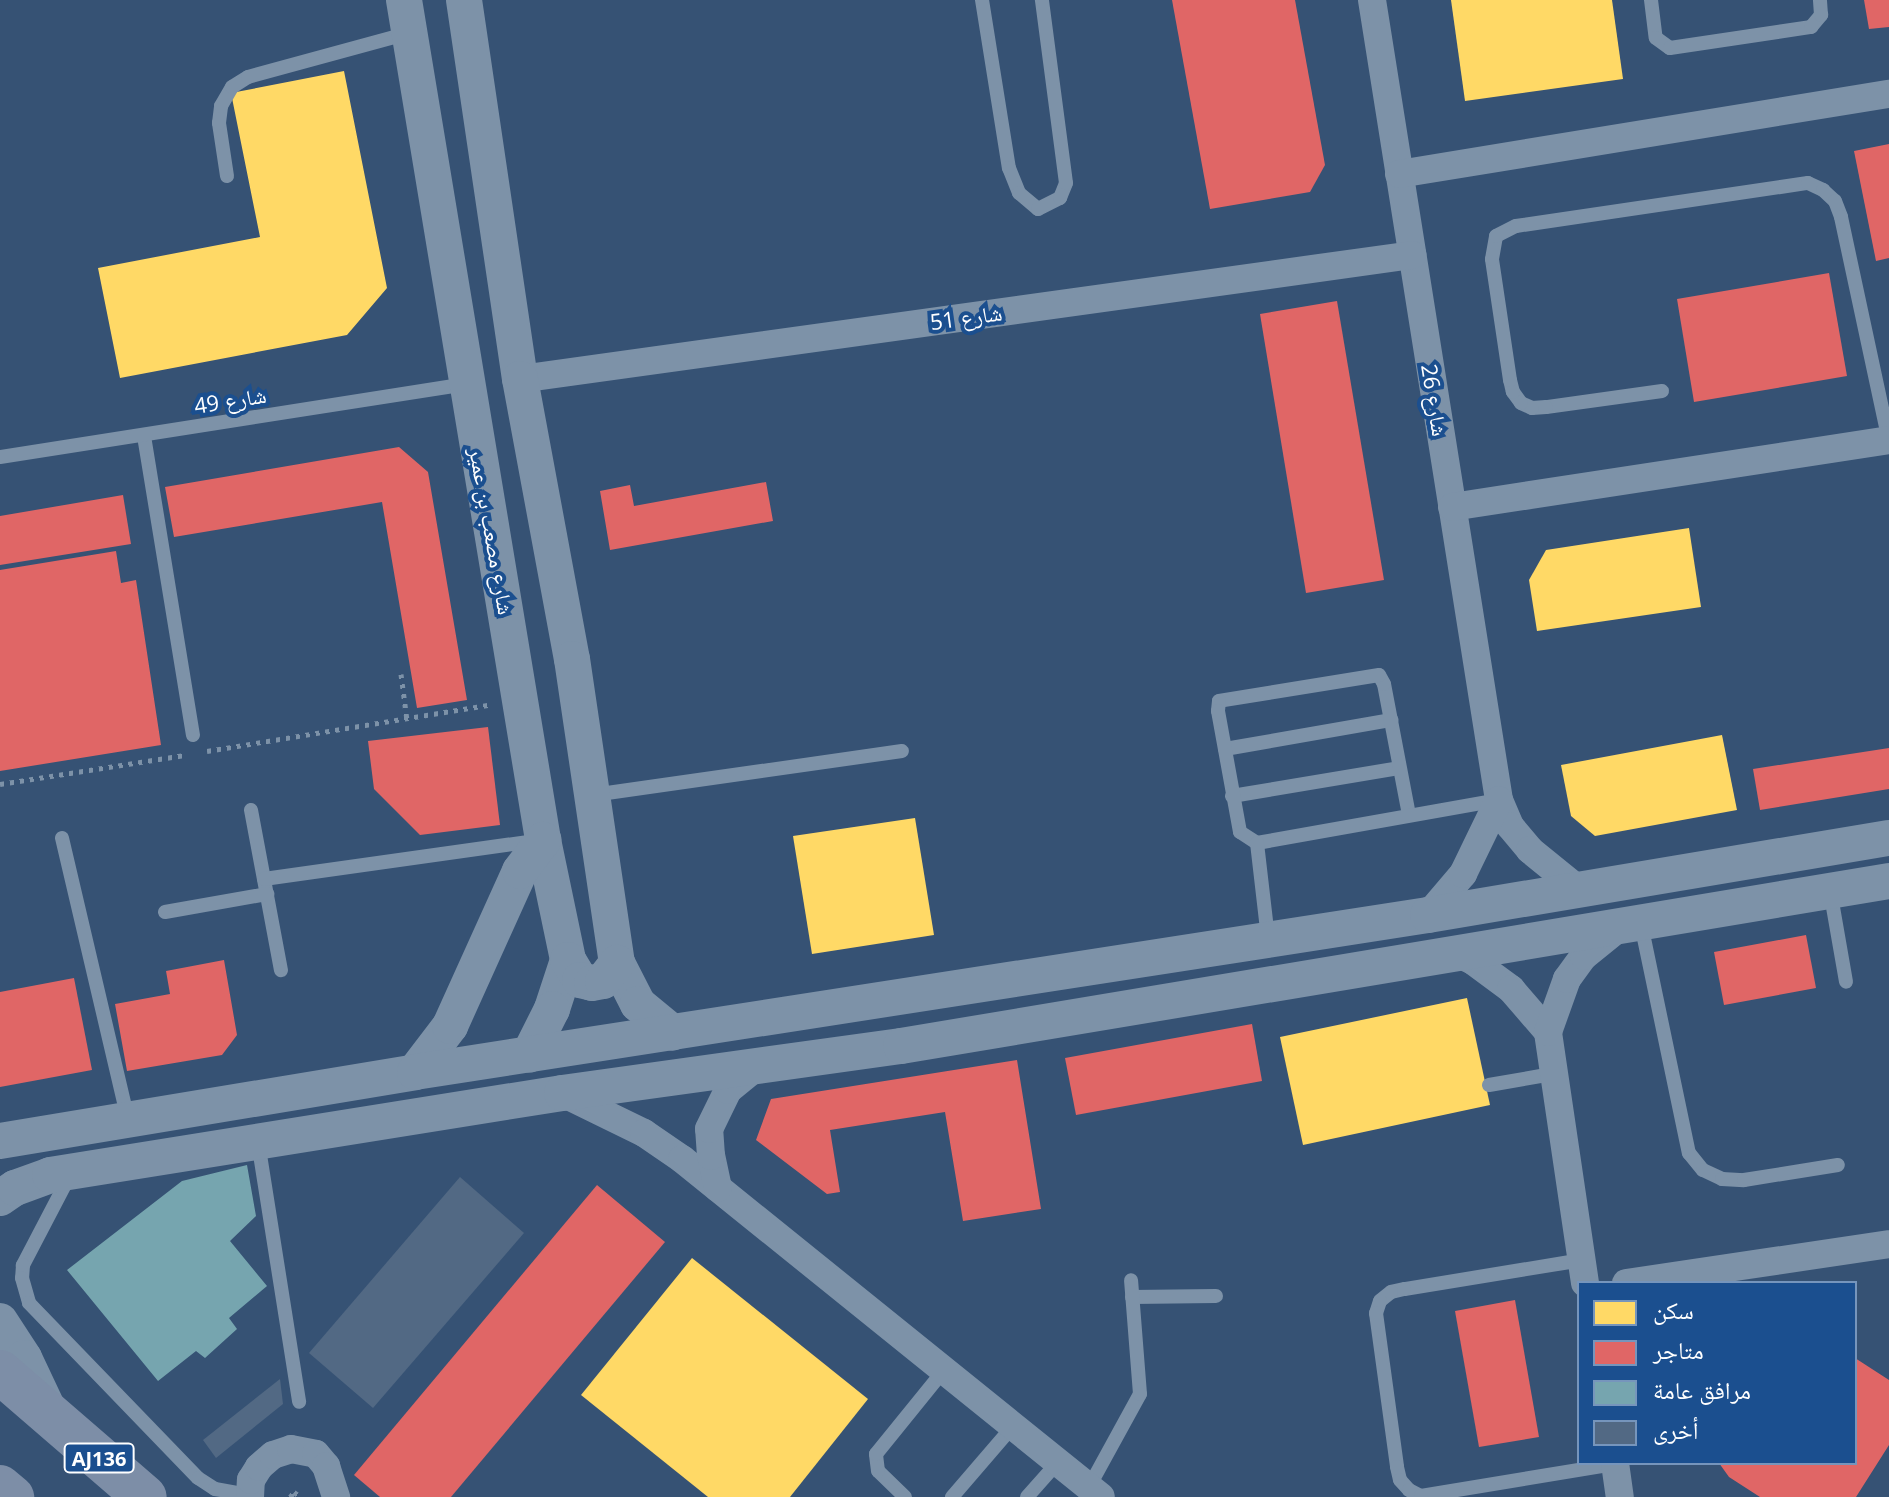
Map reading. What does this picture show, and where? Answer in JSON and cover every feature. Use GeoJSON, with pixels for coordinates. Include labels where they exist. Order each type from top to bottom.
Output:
{"type":"FeatureCollection","features":[{"type":"Feature","properties":{"kind":"main road","name":"AJ136"},"geometry":{"type":"LineString","coordinates":[[0,1372],[145,1497]]}},
{"type":"Feature","properties":{"kind":"main road"},"geometry":{"type":"LineString","coordinates":[[0,1487],[12,1497]]}},
{"type":"Feature","properties":{"kind":"street"},"geometry":{"type":"LineString","coordinates":[[464,0],[520,379],[567,632],[617,963],[626,986],[638,1004],[673,1033]]}},
{"type":"Feature","properties":{"kind":"street","name":"شارع 26"},"geometry":{"type":"LineString","coordinates":[[1372,0],[1499,800],[1510,826],[1530,850],[1578,889]]}},
{"type":"Feature","properties":{"kind":"street","name":"شارع مصعب بن عمير"},"geometry":{"type":"LineString","coordinates":[[407,17],[543,840],[568,960],[552,1009],[529,1055]]}},
{"type":"Feature","properties":{"kind":"street"},"geometry":{"type":"LineString","coordinates":[[1399,174],[1889,94]]}},
{"type":"Feature","properties":{"kind":"street","name":"شارع 51"},"geometry":{"type":"LineString","coordinates":[[520,379],[1412,255]]}},
{"type":"Feature","properties":{"kind":"street"},"geometry":{"type":"LineString","coordinates":[[1452,507],[1889,440]]}},
{"type":"Feature","properties":{"kind":"street"},"geometry":{"type":"LineString","coordinates":[[1428,915],[1463,874],[1499,800]]}},
{"type":"Feature","properties":{"kind":"street"},"geometry":{"type":"LineString","coordinates":[[0,1141],[415,1072],[1428,915],[1889,838]]}},
{"type":"Feature","properties":{"kind":"street"},"geometry":{"type":"LineString","coordinates":[[415,1072],[450,1026],[520,871],[543,840]]}},
{"type":"Feature","properties":{"kind":"street"},"geometry":{"type":"LineString","coordinates":[[0,1198],[31,1180],[71,1172],[562,1093],[901,1046],[1635,920],[1889,881]]}},
{"type":"Feature","properties":{"kind":"street"},"geometry":{"type":"LineString","coordinates":[[1584,1272],[1548,1032],[1561,991],[1584,956],[1635,920]]}},
{"type":"Feature","properties":{"kind":"street"},"geometry":{"type":"LineString","coordinates":[[1452,951],[1473,961],[1511,989],[1548,1032]]}},
{"type":"Feature","properties":{"kind":"street"},"geometry":{"type":"LineString","coordinates":[[568,960],[580,980],[592,983],[603,981],[617,963]]}},
{"type":"Feature","properties":{"kind":"street"},"geometry":{"type":"LineString","coordinates":[[718,1188],[709,1129],[728,1090],[762,1063]]}},
{"type":"Feature","properties":{"kind":"street"},"geometry":{"type":"LineString","coordinates":[[562,1093],[644,1133],[718,1188],[1095,1492]]}},
{"type":"Feature","properties":{"kind":"street"},"geometry":{"type":"LineString","coordinates":[[1639,1281],[1889,1244]]}},
{"type":"Feature","properties":{"kind":"street"},"geometry":{"type":"LineString","coordinates":[[0,1321],[24,1358],[53,1420]]}},
{"type":"Feature","properties":{"kind":"street"},"geometry":{"type":"LineString","coordinates":[[250,1496],[251,1480],[259,1467],[273,1455],[291,1449],[316,1454],[326,1466],[336,1497]]}},
{"type":"Feature","properties":{"kind":"street"},"geometry":{"type":"LineString","coordinates":[[1615,1465],[1620,1497]]}},
{"type":"Feature","properties":{"kind":"lane"},"geometry":{"type":"LineString","coordinates":[[982,0],[1009,168],[1019,193],[1038,209],[1060,198],[1066,183],[1042,0]]}},
{"type":"Feature","properties":{"kind":"lane"},"geometry":{"type":"LineString","coordinates":[[1651,0],[1656,38],[1670,48],[1811,27],[1821,15],[1820,0]]}},
{"type":"Feature","properties":{"kind":"lane"},"geometry":{"type":"LineString","coordinates":[[227,176],[219,123],[221,106],[232,87],[248,77],[407,17]]}},
{"type":"Feature","properties":{"kind":"lane"},"geometry":{"type":"LineString","coordinates":[[1662,391],[1546,407],[1532,408],[1521,403],[1513,392],[1510,380],[1496,289],[1492,247],[1496,236],[1516,226],[1808,183],[1823,190],[1835,201],[1841,217],[1889,440]]}},
{"type":"Feature","properties":{"kind":"lane","name":"شارع 49"},"geometry":{"type":"LineString","coordinates":[[0,457],[467,384]]}},
{"type":"Feature","properties":{"kind":"lane"},"geometry":{"type":"LineString","coordinates":[[144,436],[193,735]]}},
{"type":"Feature","properties":{"kind":"lane"},"geometry":{"type":"LineString","coordinates":[[1409,815],[1383,679],[1373,673],[1223,698],[1217,706],[1240,832],[1257,843],[1499,800]]}},
{"type":"Feature","properties":{"kind":"lane"},"geometry":{"type":"LineString","coordinates":[[1225,749],[1391,720]]}},
{"type":"Feature","properties":{"kind":"lane"},"geometry":{"type":"LineString","coordinates":[[592,795],[902,751]]}},
{"type":"Feature","properties":{"kind":"lane"},"geometry":{"type":"LineString","coordinates":[[1232,796],[1399,768]]}},
{"type":"Feature","properties":{"kind":"lane"},"geometry":{"type":"LineString","coordinates":[[251,810],[281,970]]}},
{"type":"Feature","properties":{"kind":"lane"},"geometry":{"type":"LineString","coordinates":[[62,838],[128,1120]]}},
{"type":"Feature","properties":{"kind":"lane"},"geometry":{"type":"LineString","coordinates":[[264,879],[543,840]]}},
{"type":"Feature","properties":{"kind":"lane"},"geometry":{"type":"LineString","coordinates":[[1257,843],[1268,940]]}},
{"type":"Feature","properties":{"kind":"lane"},"geometry":{"type":"LineString","coordinates":[[1830,890],[1846,982]]}},
{"type":"Feature","properties":{"kind":"lane"},"geometry":{"type":"LineString","coordinates":[[165,912],[267,894]]}},
{"type":"Feature","properties":{"kind":"lane"},"geometry":{"type":"LineString","coordinates":[[1635,920],[1689,1153],[1703,1170],[1722,1179],[1744,1180],[1838,1165]]}},
{"type":"Feature","properties":{"kind":"lane"},"geometry":{"type":"LineString","coordinates":[[1489,1085],[1552,1074]]}},
{"type":"Feature","properties":{"kind":"lane"},"geometry":{"type":"LineString","coordinates":[[258,1142],[299,1402]]}},
{"type":"Feature","properties":{"kind":"lane"},"geometry":{"type":"LineString","coordinates":[[71,1172],[23,1265],[22,1278],[29,1303],[198,1478],[215,1489],[250,1496]]}},
{"type":"Feature","properties":{"kind":"lane"},"geometry":{"type":"LineString","coordinates":[[1584,1272],[1404,1289],[1391,1292],[1380,1301],[1376,1313],[1397,1467],[1400,1480],[1409,1490],[1421,1496],[1609,1465]]}},
{"type":"Feature","properties":{"kind":"lane"},"geometry":{"type":"LineString","coordinates":[[1095,1492],[1140,1394],[1131,1280]]}},
{"type":"Feature","properties":{"kind":"lane"},"geometry":{"type":"LineString","coordinates":[[1132,1297],[1216,1296]]}},
{"type":"Feature","properties":{"kind":"lane"},"geometry":{"type":"LineString","coordinates":[[905,1497],[878,1471],[876,1454],[944,1370]]}},
{"type":"Feature","properties":{"kind":"lane"},"geometry":{"type":"LineString","coordinates":[[952,1497],[1013,1426]]}},
{"type":"Feature","properties":{"kind":"lane"},"geometry":{"type":"LineString","coordinates":[[1027,1497],[1058,1462]]}},
{"type":"Feature","properties":{"kind":"path"},"geometry":{"type":"LineString","coordinates":[[401,674],[407,720]]}},
{"type":"Feature","properties":{"kind":"path"},"geometry":{"type":"LineString","coordinates":[[0,784],[521,699]]}},
{"type":"Feature","properties":{"kind":"path"},"geometry":{"type":"LineString","coordinates":[[292,1494],[301,1497]]}},
{"type":"Feature","properties":{"kind":"building: سكن"},"geometry":{"type":"Polygon","coordinates":[[[1451,0],[1612,0],[1623,79],[1465,101],[1451,0]]]}},
{"type":"Feature","properties":{"kind":"building: سكن"},"geometry":{"type":"Polygon","coordinates":[[[344,71],[387,288],[347,335],[120,378],[98,268],[260,237],[231,93],[344,71]]]}},
{"type":"Feature","properties":{"kind":"building: سكن"},"geometry":{"type":"Polygon","coordinates":[[[1689,528],[1701,607],[1537,631],[1529,580],[1546,550],[1689,528]]]}},
{"type":"Feature","properties":{"kind":"building: سكن"},"geometry":{"type":"Polygon","coordinates":[[[1722,735],[1737,810],[1595,836],[1571,816],[1561,765],[1722,735]]]}},
{"type":"Feature","properties":{"kind":"building: سكن"},"geometry":{"type":"Polygon","coordinates":[[[915,818],[934,935],[812,954],[793,836],[915,818]]]}},
{"type":"Feature","properties":{"kind":"building: سكن"},"geometry":{"type":"Polygon","coordinates":[[[1467,998],[1490,1105],[1303,1145],[1280,1037],[1467,998]]]}},
{"type":"Feature","properties":{"kind":"building: سكن"},"geometry":{"type":"Polygon","coordinates":[[[692,1258],[868,1399],[790,1497],[708,1497],[581,1395],[692,1258]]]}},
{"type":"Feature","properties":{"kind":"building: متاجر"},"geometry":{"type":"Polygon","coordinates":[[[1172,0],[1295,0],[1325,165],[1310,192],[1210,209],[1172,0]]]}},
{"type":"Feature","properties":{"kind":"building: متاجر"},"geometry":{"type":"Polygon","coordinates":[[[1864,0],[1889,0],[1889,27],[1869,29],[1864,0]]]}},
{"type":"Feature","properties":{"kind":"building: متاجر"},"geometry":{"type":"Polygon","coordinates":[[[1889,144],[1889,258],[1876,261],[1854,151],[1889,144]]]}},
{"type":"Feature","properties":{"kind":"building: متاجر"},"geometry":{"type":"Polygon","coordinates":[[[1829,273],[1847,376],[1694,402],[1677,299],[1829,273]]]}},
{"type":"Feature","properties":{"kind":"building: متاجر"},"geometry":{"type":"Polygon","coordinates":[[[1337,301],[1384,580],[1306,593],[1260,314],[1337,301]]]}},
{"type":"Feature","properties":{"kind":"building: متاجر"},"geometry":{"type":"Polygon","coordinates":[[[399,447],[428,472],[467,700],[417,708],[382,502],[174,537],[165,487],[399,447]]]}},
{"type":"Feature","properties":{"kind":"building: متاجر"},"geometry":{"type":"Polygon","coordinates":[[[766,482],[773,521],[610,550],[600,491],[630,485],[634,506],[766,482]]]}},
{"type":"Feature","properties":{"kind":"building: متاجر"},"geometry":{"type":"Polygon","coordinates":[[[123,495],[131,544],[0,565],[0,516],[123,495]]]}},
{"type":"Feature","properties":{"kind":"building: متاجر"},"geometry":{"type":"Polygon","coordinates":[[[116,551],[121,583],[136,580],[161,745],[0,771],[0,570],[116,551]]]}},
{"type":"Feature","properties":{"kind":"building: متاجر"},"geometry":{"type":"Polygon","coordinates":[[[488,727],[500,825],[420,835],[374,789],[368,741],[488,727]]]}},
{"type":"Feature","properties":{"kind":"building: متاجر"},"geometry":{"type":"Polygon","coordinates":[[[1889,748],[1889,789],[1760,810],[1753,769],[1889,748]]]}},
{"type":"Feature","properties":{"kind":"building: متاجر"},"geometry":{"type":"Polygon","coordinates":[[[1806,935],[1816,988],[1724,1005],[1714,952],[1806,935]]]}},
{"type":"Feature","properties":{"kind":"building: متاجر"},"geometry":{"type":"Polygon","coordinates":[[[224,960],[237,1035],[222,1055],[127,1071],[115,1004],[170,994],[166,971],[224,960]]]}},
{"type":"Feature","properties":{"kind":"building: متاجر"},"geometry":{"type":"Polygon","coordinates":[[[74,978],[92,1070],[0,1087],[0,992],[74,978]]]}},
{"type":"Feature","properties":{"kind":"building: متاجر"},"geometry":{"type":"Polygon","coordinates":[[[1252,1024],[1262,1081],[1076,1115],[1065,1058],[1252,1024]]]}},
{"type":"Feature","properties":{"kind":"building: متاجر"},"geometry":{"type":"Polygon","coordinates":[[[1017,1060],[1041,1209],[963,1221],[945,1112],[830,1130],[840,1192],[827,1194],[756,1140],[771,1099],[1017,1060]]]}},
{"type":"Feature","properties":{"kind":"building: متاجر"},"geometry":{"type":"Polygon","coordinates":[[[597,1185],[665,1242],[451,1497],[380,1497],[354,1475],[597,1185]]]}},
{"type":"Feature","properties":{"kind":"building: متاجر"},"geometry":{"type":"Polygon","coordinates":[[[1515,1300],[1539,1437],[1479,1447],[1455,1311],[1515,1300]]]}},
{"type":"Feature","properties":{"kind":"building: متاجر"},"geometry":{"type":"Polygon","coordinates":[[[1857,1359],[1889,1380],[1889,1445],[1856,1497],[1760,1497],[1729,1477],[1720,1465],[1857,1465],[1857,1359]]]}},
{"type":"Feature","properties":{"kind":"building: مرافق عامة"},"geometry":{"type":"Polygon","coordinates":[[[247,1165],[256,1216],[230,1241],[267,1286],[229,1318],[237,1329],[205,1358],[196,1351],[158,1381],[67,1270],[182,1181],[247,1165]]]}},
{"type":"Feature","properties":{"kind":"building: أخرى"},"geometry":{"type":"Polygon","coordinates":[[[460,1177],[524,1233],[373,1408],[309,1353],[460,1177]]]}},
{"type":"Feature","properties":{"kind":"building: أخرى"},"geometry":{"type":"Polygon","coordinates":[[[280,1379],[283,1404],[216,1458],[203,1440],[280,1379]]]}}]}
